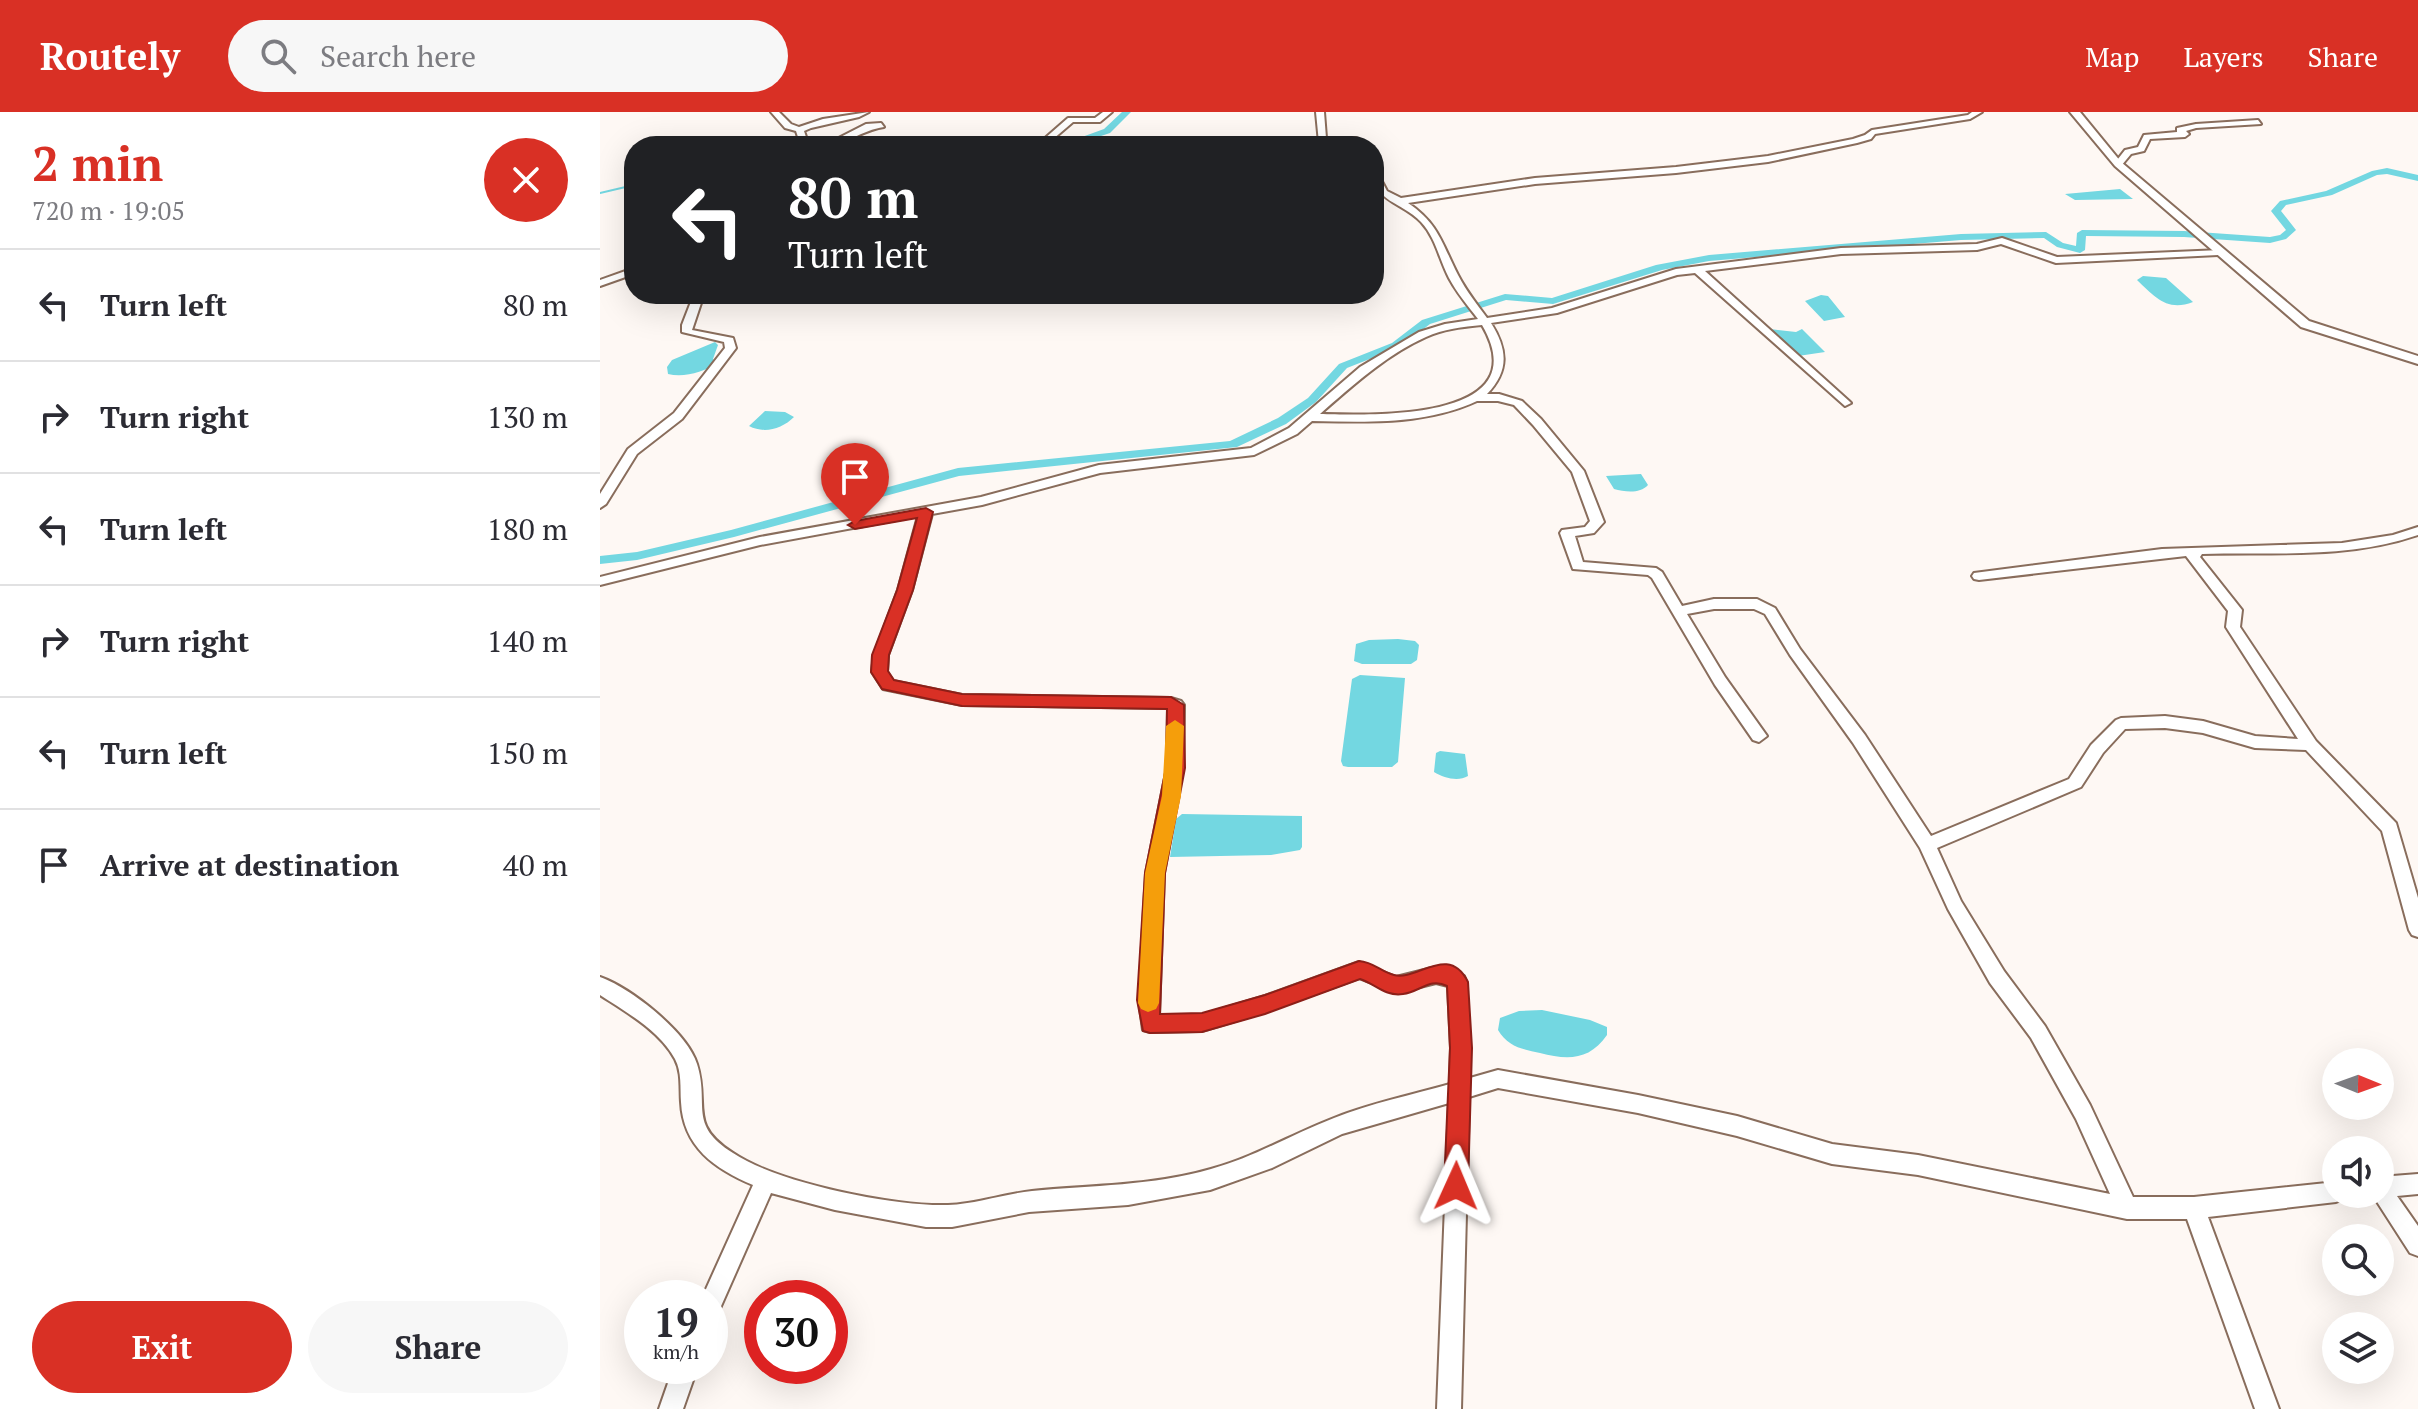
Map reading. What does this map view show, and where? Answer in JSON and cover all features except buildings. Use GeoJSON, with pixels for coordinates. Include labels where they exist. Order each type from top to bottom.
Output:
{"type":"FeatureCollection","features":[{"type":"Feature","properties":{"kind":"street"},"geometry":{"type":"LineString","coordinates":[[775,112],[788,126],[800,130]]}},
{"type":"Feature","properties":{"kind":"street"},"geometry":{"type":"LineString","coordinates":[[800,130],[811,123],[850,120],[865,112]]}},
{"type":"Feature","properties":{"kind":"street"},"geometry":{"type":"LineString","coordinates":[[1052,136],[1071,120],[1097,120],[1108,112]]}},
{"type":"Feature","properties":{"kind":"street"},"geometry":{"type":"LineString","coordinates":[[1320,112],[1322,136]]}},
{"type":"Feature","properties":{"kind":"street"},"geometry":{"type":"LineString","coordinates":[[1401,201],[1535,181],[1768,159],[1854,141],[1882,130],[1970,117],[1978,112]]}},
{"type":"Feature","properties":{"kind":"street"},"geometry":{"type":"LineString","coordinates":[[2075,112],[2118,164],[2305,324],[2418,360]]}},
{"type":"Feature","properties":{"kind":"street"},"geometry":{"type":"LineString","coordinates":[[2118,164],[2128,152],[2141,149],[2147,137],[2185,134],[2180,130],[2196,126],[2258,122]]}},
{"type":"Feature","properties":{"kind":"street"},"geometry":{"type":"LineString","coordinates":[[848,136],[869,126],[881,125]]}},
{"type":"Feature","properties":{"kind":"street"},"geometry":{"type":"LineString","coordinates":[[800,130],[802,136]]}},
{"type":"Feature","properties":{"kind":"street"},"geometry":{"type":"LineString","coordinates":[[1384,193],[1401,201],[1433,231],[1446,265],[1495,342],[1498,366],[1494,380],[1477,398]]}},
{"type":"Feature","properties":{"kind":"street"},"geometry":{"type":"LineString","coordinates":[[600,581],[760,541],[982,501],[1099,469],[1254,451],[1293,431],[1364,369],[1423,334],[1553,311],[1654,278],[1841,251],[1969,247],[2002,241],[2056,260],[2215,250]]}},
{"type":"Feature","properties":{"kind":"street"},"geometry":{"type":"LineString","coordinates":[[1698,270],[1845,403]]}},
{"type":"Feature","properties":{"kind":"street"},"geometry":{"type":"LineString","coordinates":[[600,283],[624,275]]}},
{"type":"Feature","properties":{"kind":"street"},"geometry":{"type":"LineString","coordinates":[[600,504],[632,452],[678,416],[731,348],[729,340],[687,332],[695,304]]}},
{"type":"Feature","properties":{"kind":"street"},"geometry":{"type":"LineString","coordinates":[[1310,417],[1399,419],[1445,410],[1477,398],[1499,397],[1518,403],[1578,471],[1597,522],[1589,530],[1567,533],[1578,566],[1651,571],[1657,575],[1720,681],[1759,736]]}},
{"type":"Feature","properties":{"kind":"street"},"geometry":{"type":"LineString","coordinates":[[926,512],[905,590],[881,655],[879,672],[888,685],[962,700],[1157,702],[1176,705],[1175,768],[1155,873],[1148,1000],[1150,1024],[1202,1023],[1359,970],[1367,970],[1389,984],[1403,985],[1432,973],[1448,975],[1457,982],[1461,1048],[1449,1409]]}},
{"type":"Feature","properties":{"kind":"street"},"geometry":{"type":"LineString","coordinates":[[1979,576],[2162,553],[2365,543],[2406,537],[2418,531]]}},
{"type":"Feature","properties":{"kind":"street"},"geometry":{"type":"LineString","coordinates":[[2194,552],[2192,556],[2196,563],[2235,610],[2233,627],[2249,655],[2310,745],[2390,828],[2412,882],[2418,930]]}},
{"type":"Feature","properties":{"kind":"street"},"geometry":{"type":"LineString","coordinates":[[1678,611],[1714,604],[1757,604],[1770,611],[1795,652],[1859,739],[1927,845],[1954,904],[1997,977],[2038,1032],[2083,1112],[2127,1208]]}},
{"type":"Feature","properties":{"kind":"street"},"geometry":{"type":"LineString","coordinates":[[1927,845],[2075,783],[2097,749],[2121,724],[2165,722],[2203,727],[2255,742],[2310,745]]}},
{"type":"Feature","properties":{"kind":"street"},"geometry":{"type":"LineString","coordinates":[[600,985],[653,1021],[686,1060],[697,1132],[724,1161],[765,1183],[926,1216],[979,1212],[1029,1202],[1128,1195],[1210,1180],[1265,1161],[1338,1126],[1498,1079],[1694,1117],[1832,1154],[1918,1165],[2127,1208],[2194,1208],[2322,1194]]}},
{"type":"Feature","properties":{"kind":"street"},"geometry":{"type":"LineString","coordinates":[[721,1280],[765,1183]]}},
{"type":"Feature","properties":{"kind":"street"},"geometry":{"type":"LineString","coordinates":[[2394,1187],[2418,1184]]}},
{"type":"Feature","properties":{"kind":"street"},"geometry":{"type":"LineString","coordinates":[[2194,1208],[2267,1409]]}},
{"type":"Feature","properties":{"kind":"street"},"geometry":{"type":"LineString","coordinates":[[2393,1208],[2418,1245]]}},
{"type":"Feature","properties":{"kind":"street"},"geometry":{"type":"LineString","coordinates":[[671,1409],[680,1384]]}},
{"type":"Feature","properties":{"kind":"water"},"geometry":{"type":"Polygon","coordinates":[[[2120,189],[2133,199],[2075,200],[2065,194],[2120,189]]]}},
{"type":"Feature","properties":{"kind":"water"},"geometry":{"type":"Polygon","coordinates":[[[2143,276],[2166,278],[2193,302],[2176,305],[2162,301],[2137,280],[2143,276]]]}},
{"type":"Feature","properties":{"kind":"water"},"geometry":{"type":"Polygon","coordinates":[[[1821,295],[1828,296],[1845,317],[1824,321],[1805,301],[1821,295]]]}},
{"type":"Feature","properties":{"kind":"water"},"geometry":{"type":"Polygon","coordinates":[[[1770,329],[1796,332],[1802,329],[1825,352],[1798,356],[1770,329]]]}},
{"type":"Feature","properties":{"kind":"water"},"geometry":{"type":"Polygon","coordinates":[[[715,342],[718,345],[713,359],[717,363],[694,373],[668,374],[667,367],[672,360],[715,342]]]}},
{"type":"Feature","properties":{"kind":"water"},"geometry":{"type":"Polygon","coordinates":[[[765,411],[785,412],[794,417],[773,429],[761,430],[749,426],[765,411]]]}},
{"type":"Feature","properties":{"kind":"water"},"geometry":{"type":"Polygon","coordinates":[[[1641,474],[1648,485],[1632,492],[1614,489],[1606,476],[1641,474]]]}},
{"type":"Feature","properties":{"kind":"water"},"geometry":{"type":"Polygon","coordinates":[[[1369,640],[1415,641],[1419,645],[1417,660],[1411,664],[1362,664],[1354,661],[1356,644],[1369,640]]]}},
{"type":"Feature","properties":{"kind":"water"},"geometry":{"type":"Polygon","coordinates":[[[1360,675],[1405,678],[1398,762],[1392,767],[1348,767],[1343,766],[1341,761],[1352,679],[1360,675]]]}},
{"type":"Feature","properties":{"kind":"water"},"geometry":{"type":"Polygon","coordinates":[[[1436,753],[1465,754],[1468,776],[1451,778],[1434,772],[1436,753]]]}},
{"type":"Feature","properties":{"kind":"water"},"geometry":{"type":"Polygon","coordinates":[[[1182,814],[1302,816],[1302,847],[1300,850],[1271,855],[1170,857],[1176,819],[1182,814]]]}},
{"type":"Feature","properties":{"kind":"water"},"geometry":{"type":"Polygon","coordinates":[[[1542,1010],[1590,1020],[1607,1027],[1607,1035],[1593,1050],[1568,1057],[1516,1046],[1498,1030],[1500,1018],[1519,1011],[1542,1010]]]}},
{"type":"Feature","properties":{"kind":"waterway"},"geometry":{"type":"LineString","coordinates":[[1092,136],[1107,131],[1127,112]]}},
{"type":"Feature","properties":{"kind":"waterway"},"geometry":{"type":"LineString","coordinates":[[600,560],[637,556],[734,533],[958,472],[1233,444],[1282,421],[1312,400],[1343,366],[1396,345],[1426,322],[1505,297],[1553,301],[1660,267],[1709,258],[1961,237],[2046,235],[2060,245],[2080,250],[2082,233],[2184,234],[2270,240],[2283,237],[2291,230],[2276,211],[2283,203],[2329,193],[2375,173],[2387,171],[2418,178]]}},
{"type":"Feature","properties":{"kind":"waterway"},"geometry":{"type":"LineString","coordinates":[[600,193],[624,187]]}},
{"type":"Feature","properties":{"kind":"slow traffic"},"geometry":{"type":"LineString","coordinates":[[1148,1003],[1155,873],[1172,796],[1175,726]]}},
{"type":"Feature","properties":{"kind":"route"},"geometry":{"type":"LineString","coordinates":[[855,525],[926,512],[905,590],[881,655],[879,672],[888,685],[962,700],[1176,705],[1172,796],[1155,873],[1148,1000],[1150,1024],[1202,1023],[1359,970],[1367,970],[1389,984],[1403,985],[1432,973],[1448,975],[1457,982],[1461,1048],[1456,1186]]}}]}
